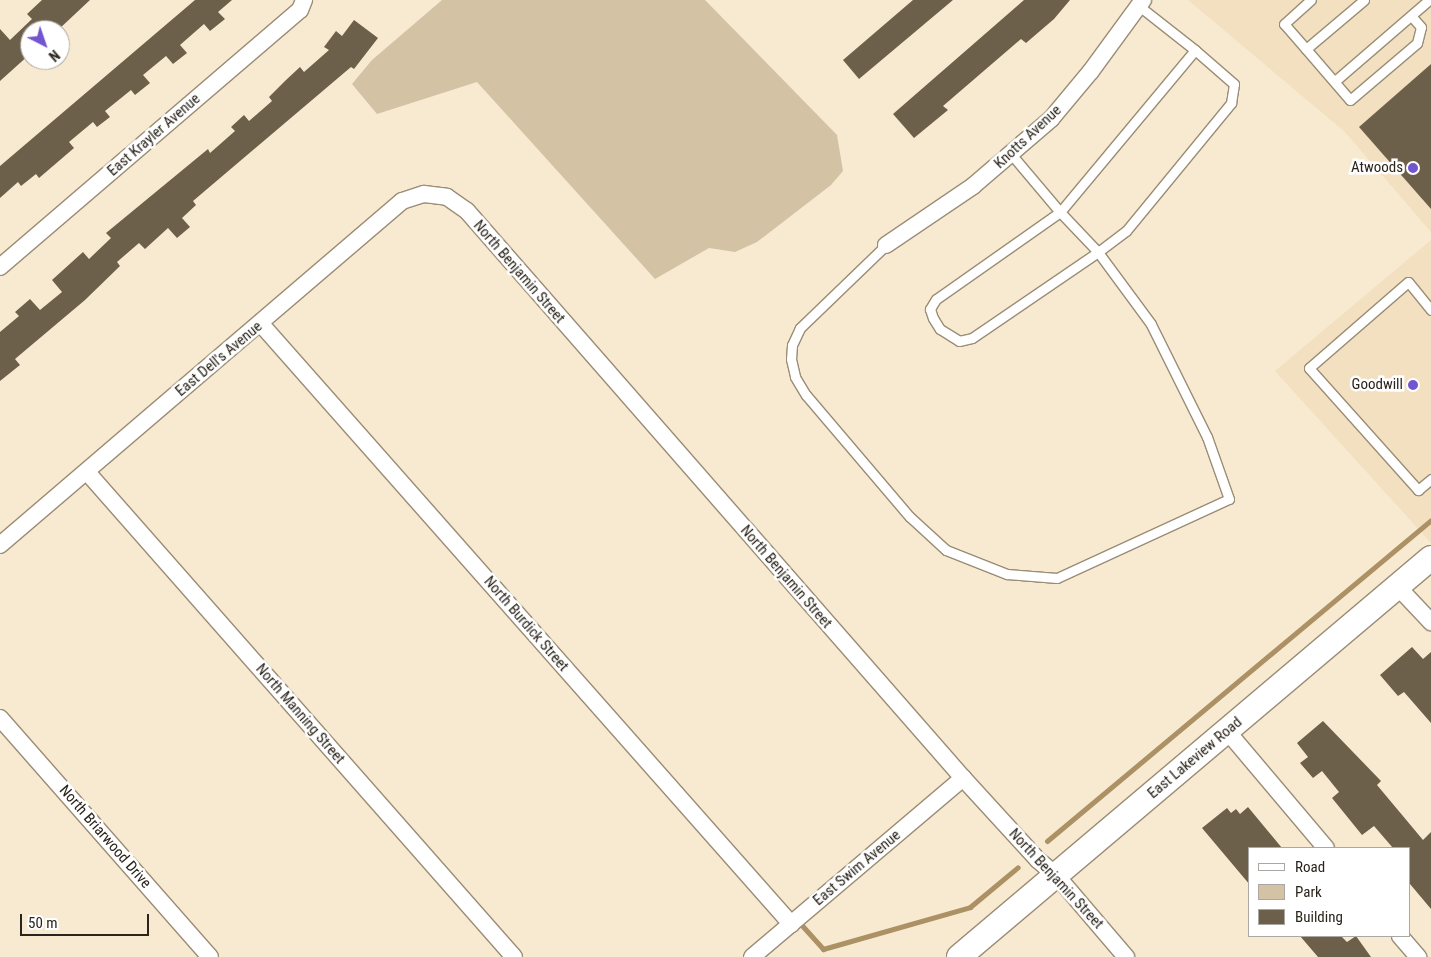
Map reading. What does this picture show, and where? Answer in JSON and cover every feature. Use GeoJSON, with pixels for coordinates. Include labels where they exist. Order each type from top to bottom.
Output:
{"type":"FeatureCollection","features":[{"type":"Feature","properties":{"kind":"street","name":"East Krayler Avenue"},"geometry":{"type":"LineString","coordinates":[[0,267],[300,10],[304,0]]}},
{"type":"Feature","properties":{"kind":"street","name":"Knotts Avenue"},"geometry":{"type":"LineString","coordinates":[[886,245],[973,186],[1056,112],[1141,3]]}},
{"type":"Feature","properties":{"kind":"street","name":"East Dell's Avenue"},"geometry":{"type":"LineString","coordinates":[[0,545],[261,324],[402,201],[424,194],[447,197]]}},
{"type":"Feature","properties":{"kind":"street","name":"North Benjamin Street"},"geometry":{"type":"LineString","coordinates":[[447,197],[467,211],[963,778],[1038,860],[1056,875],[1126,957]]}},
{"type":"Feature","properties":{"kind":"street","name":"North Burdick Street"},"geometry":{"type":"LineString","coordinates":[[261,324],[791,924]]}},
{"type":"Feature","properties":{"kind":"street","name":"North Manning Street"},"geometry":{"type":"LineString","coordinates":[[87,472],[514,957]]}},
{"type":"Feature","properties":{"kind":"street","name":"East Lakeview Road"},"geometry":{"type":"LineString","coordinates":[[959,957],[1431,558]]}},
{"type":"Feature","properties":{"kind":"street"},"geometry":{"type":"LineString","coordinates":[[1397,586],[1431,622]]}},
{"type":"Feature","properties":{"kind":"street","name":"North Briarwood Drive"},"geometry":{"type":"LineString","coordinates":[[0,718],[210,957]]}},
{"type":"Feature","properties":{"kind":"street"},"geometry":{"type":"LineString","coordinates":[[1227,731],[1325,847]]}},
{"type":"Feature","properties":{"kind":"street","name":"East Swim Avenue"},"geometry":{"type":"LineString","coordinates":[[752,957],[963,778]]}},
{"type":"Feature","properties":{"kind":"street"},"geometry":{"type":"LineString","coordinates":[[1401,937],[1418,957]]}},
{"type":"Feature","properties":{"kind":"lane"},"geometry":{"type":"LineString","coordinates":[[1311,0],[1284,24],[1350,100],[1417,43],[1421,27],[1411,16]]}},
{"type":"Feature","properties":{"kind":"lane"},"geometry":{"type":"LineString","coordinates":[[1306,49],[1364,0]]}},
{"type":"Feature","properties":{"kind":"lane"},"geometry":{"type":"LineString","coordinates":[[1334,81],[1429,0]]}},
{"type":"Feature","properties":{"kind":"lane"},"geometry":{"type":"LineString","coordinates":[[1141,3],[1195,50],[1234,84],[1231,103],[1126,231],[972,338],[959,342],[940,329],[930,309],[941,293],[1060,212],[1195,50]]}},
{"type":"Feature","properties":{"kind":"lane"},"geometry":{"type":"LineString","coordinates":[[886,245],[800,328],[792,345],[795,377],[806,395],[910,517],[946,550],[980,565],[1029,578],[1057,578],[1229,499],[1207,437],[1151,324],[1098,252],[1060,212],[1011,154]]}},
{"type":"Feature","properties":{"kind":"lane"},"geometry":{"type":"LineString","coordinates":[[1431,310],[1408,282],[1309,368],[1418,490],[1431,478]]}},
{"type":"Feature","properties":{"kind":"shaded area"},"geometry":{"type":"Polygon","coordinates":[[[1188,0],[1431,0],[1431,232],[1345,132],[1188,0]]]}},
{"type":"Feature","properties":{"kind":"shaded area"},"geometry":{"type":"Polygon","coordinates":[[[1431,240],[1431,543],[1275,371],[1431,240]]]}},
{"type":"Feature","properties":{"kind":"green space"},"geometry":{"type":"Polygon","coordinates":[[[442,0],[705,0],[837,135],[843,171],[831,185],[757,242],[735,252],[709,248],[655,279],[477,82],[377,114],[352,84],[372,60],[442,0]]]}},
{"type":"Feature","properties":{"kind":"building"},"geometry":{"type":"Polygon","coordinates":[[[42,0],[90,0],[69,20],[31,20],[27,14],[42,0]]]}},
{"type":"Feature","properties":{"kind":"building"},"geometry":{"type":"Polygon","coordinates":[[[195,0],[232,0],[218,12],[225,19],[210,31],[204,24],[180,45],[187,53],[173,64],[166,56],[143,75],[150,83],[135,95],[131,90],[105,111],[110,117],[97,127],[93,122],[69,142],[74,148],[39,178],[36,174],[21,186],[18,182],[0,198],[0,166],[195,0]]]}},
{"type":"Feature","properties":{"kind":"building"},"geometry":{"type":"Polygon","coordinates":[[[913,0],[953,0],[859,79],[843,60],[913,0]]]}},
{"type":"Feature","properties":{"kind":"building"},"geometry":{"type":"Polygon","coordinates":[[[1024,0],[1070,0],[1054,19],[1026,43],[1021,39],[943,106],[948,110],[914,138],[893,114],[1024,0]]]}},
{"type":"Feature","properties":{"kind":"building"},"geometry":{"type":"Polygon","coordinates":[[[354,20],[378,38],[354,69],[351,67],[193,201],[196,205],[182,218],[190,227],[177,238],[168,228],[145,249],[139,243],[117,262],[120,266],[85,300],[15,359],[20,365],[0,381],[0,332],[19,316],[15,312],[30,299],[40,310],[62,292],[52,280],[83,252],[89,259],[111,238],[106,233],[208,149],[210,153],[235,131],[231,127],[244,115],[249,121],[272,101],[269,97],[300,67],[304,72],[329,50],[324,47],[336,31],[342,36],[354,20]]]}},
{"type":"Feature","properties":{"kind":"building"},"geometry":{"type":"Polygon","coordinates":[[[0,29],[10,40],[20,30],[20,63],[0,81],[0,29]]]}},
{"type":"Feature","properties":{"kind":"building","name":"Atwoods"},"geometry":{"type":"Polygon","coordinates":[[[1431,64],[1431,209],[1359,127],[1431,64]]]}},
{"type":"Feature","properties":{"kind":"building"},"geometry":{"type":"Polygon","coordinates":[[[1412,647],[1423,659],[1431,652],[1431,723],[1404,692],[1398,696],[1380,675],[1412,647]]]}},
{"type":"Feature","properties":{"kind":"building"},"geometry":{"type":"Polygon","coordinates":[[[1323,721],[1381,781],[1377,785],[1423,840],[1431,832],[1431,909],[1411,885],[1411,847],[1392,847],[1374,826],[1362,835],[1332,798],[1339,792],[1322,771],[1313,778],[1300,763],[1308,757],[1297,743],[1323,721]]]}},
{"type":"Feature","properties":{"kind":"building"},"geometry":{"type":"Polygon","coordinates":[[[1248,807],[1281,847],[1248,847],[1248,883],[1202,828],[1227,808],[1231,813],[1236,809],[1240,814],[1248,807]]]}},
{"type":"Feature","properties":{"kind":"building"},"geometry":{"type":"Polygon","coordinates":[[[1301,937],[1342,937],[1347,942],[1357,937],[1371,957],[1318,957],[1301,937]]]}},
{"type":"Feature","properties":{"kind":"waterway"},"geometry":{"type":"LineString","coordinates":[[1047,841],[1431,520]]}},
{"type":"Feature","properties":{"kind":"waterway"},"geometry":{"type":"LineString","coordinates":[[798,921],[823,949],[970,907],[1018,867]]}},
{"type":"Feature","properties":{"kind":"place","name":"Atwoods"},"geometry":{"type":"Point","coordinates":[1413,168]}},
{"type":"Feature","properties":{"kind":"place","name":"Goodwill"},"geometry":{"type":"Point","coordinates":[1413,385]}}]}
